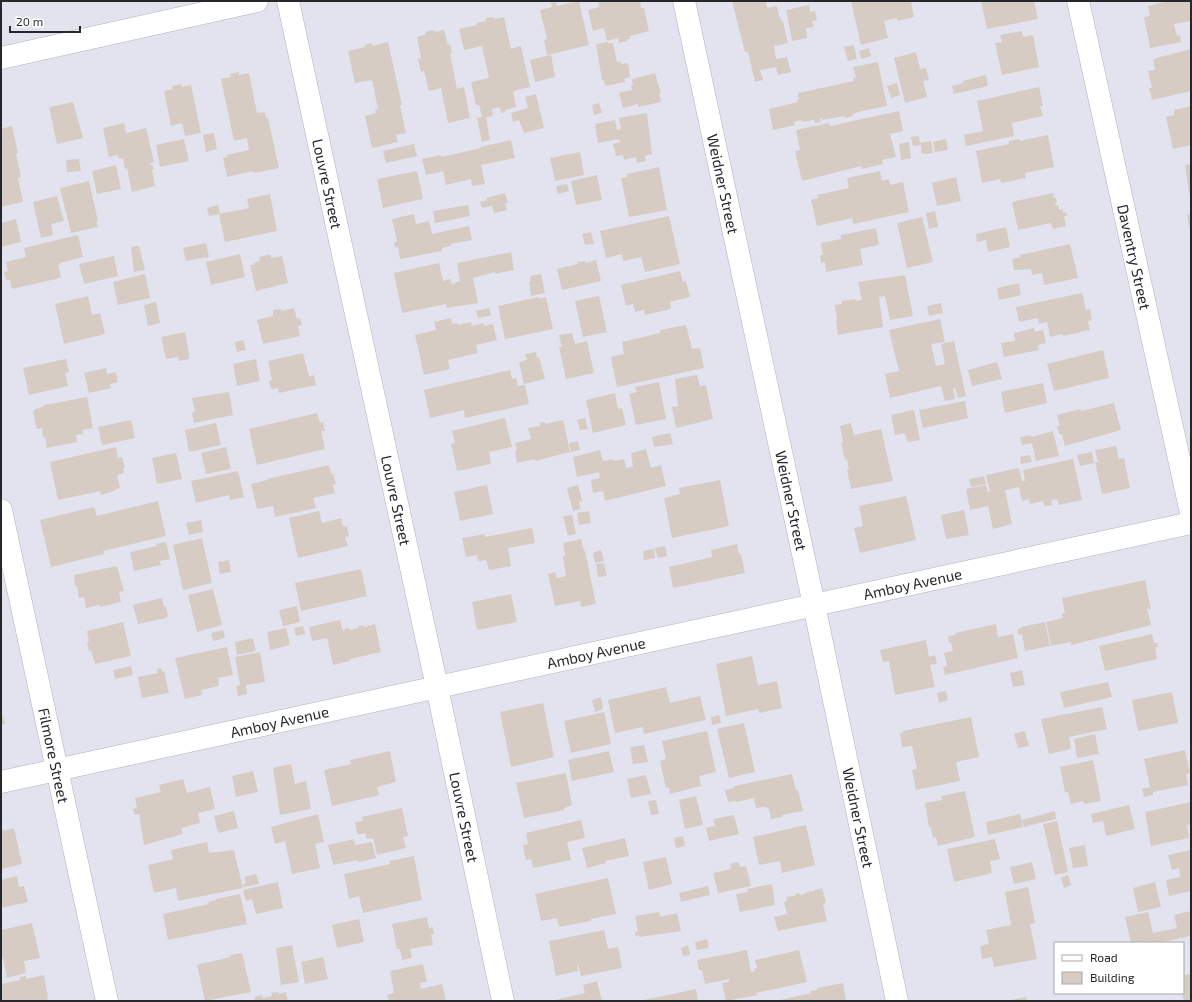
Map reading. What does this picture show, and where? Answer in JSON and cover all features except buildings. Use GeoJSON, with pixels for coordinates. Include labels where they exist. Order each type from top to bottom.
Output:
{"type":"FeatureCollection","features":[{"type":"Feature","properties":{"kind":"street"},"geometry":{"type":"LineString","coordinates":[[1,58],[257,1]]}},
{"type":"Feature","properties":{"kind":"street","name":"Louvre Street"},"geometry":{"type":"LineString","coordinates":[[288,1],[437,687],[503,1001]]}},
{"type":"Feature","properties":{"kind":"street","name":"Weidner Street"},"geometry":{"type":"LineString","coordinates":[[684,1],[814,604],[897,1001]]}},
{"type":"Feature","properties":{"kind":"street","name":"Daventry Street"},"geometry":{"type":"LineString","coordinates":[[1078,1],[1191,513]]}},
{"type":"Feature","properties":{"kind":"street","name":"Filmore Street"},"geometry":{"type":"LineString","coordinates":[[1,510],[107,1001]]}},
{"type":"Feature","properties":{"kind":"street","name":"Amboy Avenue"},"geometry":{"type":"LineString","coordinates":[[1,782],[1191,523]]}}]}
